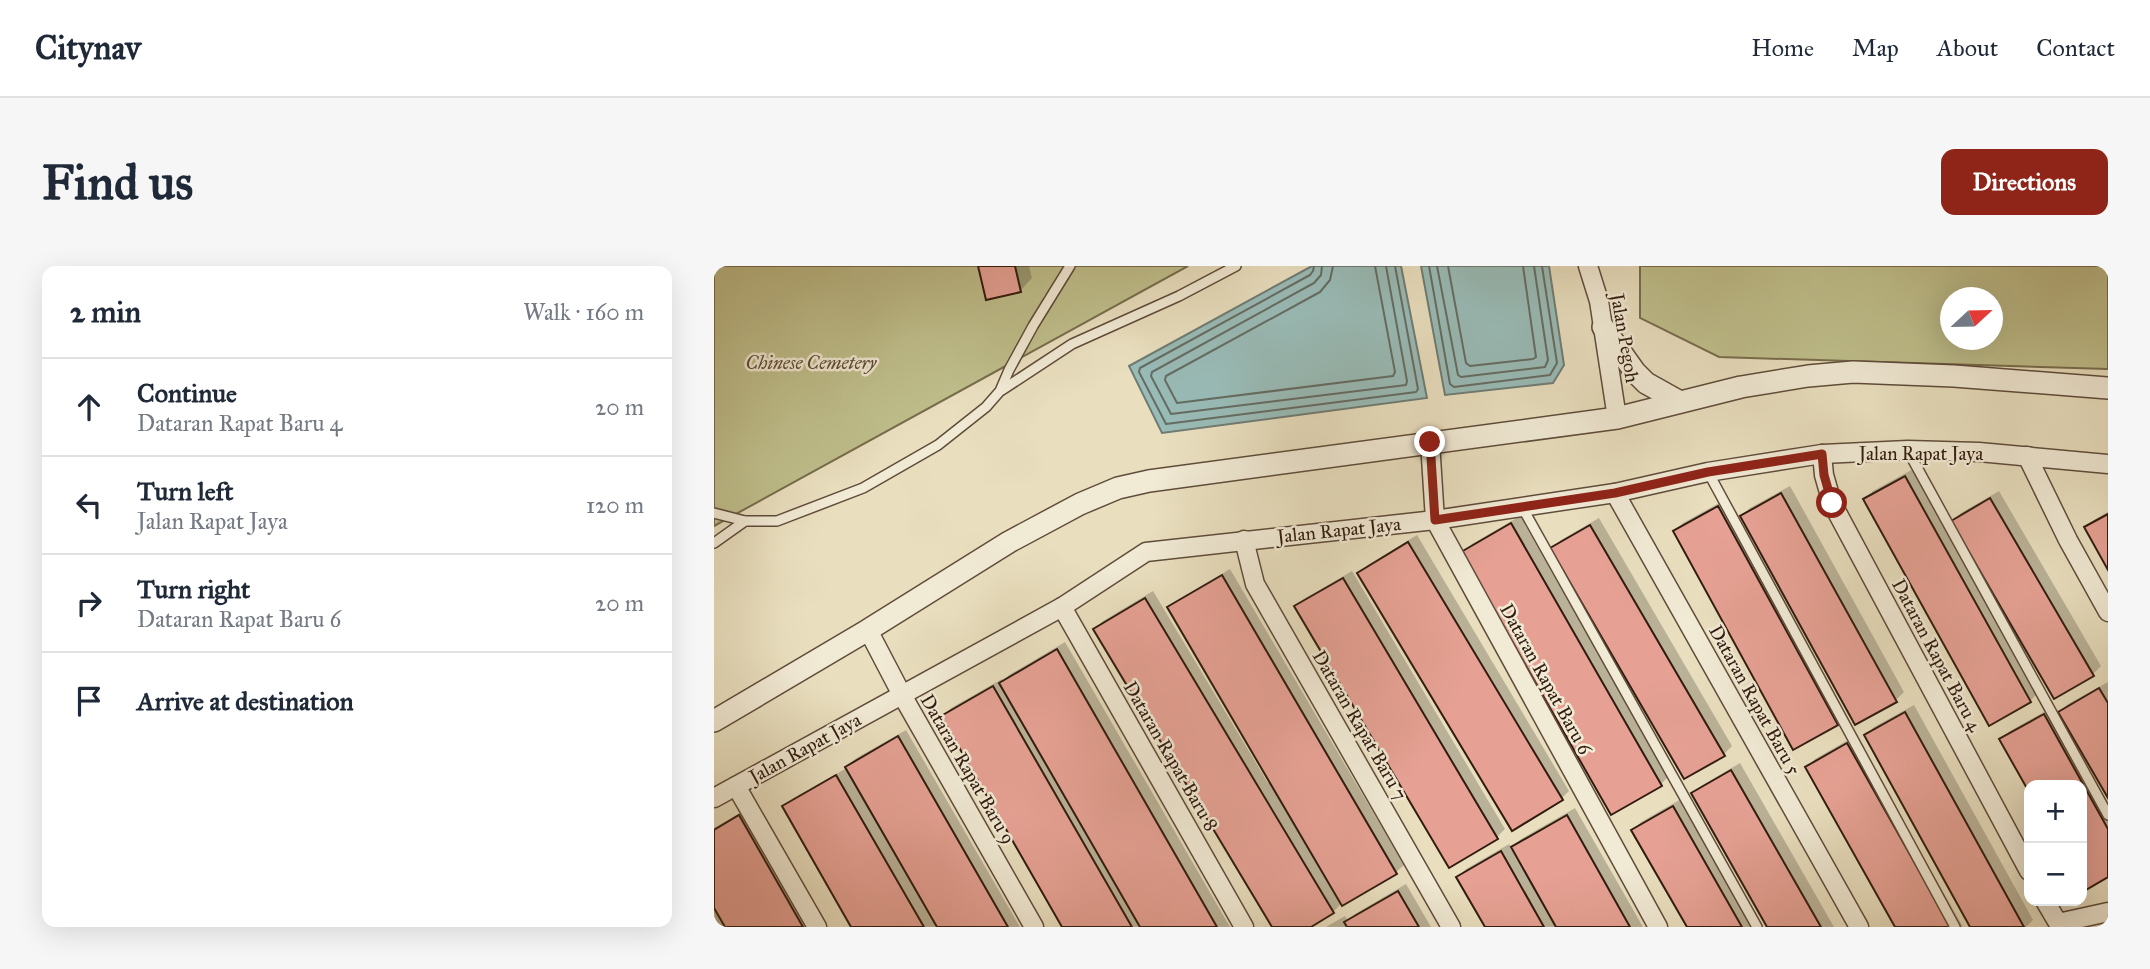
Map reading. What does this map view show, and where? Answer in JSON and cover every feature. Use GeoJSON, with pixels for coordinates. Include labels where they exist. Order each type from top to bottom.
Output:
{"type":"FeatureCollection","features":[{"type":"Feature","properties":{"kind":"street","name":"Jalan Pegoh"},"geometry":{"type":"LineString","coordinates":[[1588,266],[1600,301],[1617,418]]}},
{"type":"Feature","properties":{"kind":"street"},"geometry":{"type":"LineString","coordinates":[[1603,327],[1646,383],[1680,402]]}},
{"type":"Feature","properties":{"kind":"street"},"geometry":{"type":"LineString","coordinates":[[714,721],[1009,542],[1080,504],[1118,488],[1150,481],[1617,418],[1741,387],[1808,376],[1853,372],[1954,376],[2108,388]]}},
{"type":"Feature","properties":{"kind":"street","name":"Dataran Rapat Baru 6"},"geometry":{"type":"LineString","coordinates":[[1430,442],[1435,520],[1658,927]]}},
{"type":"Feature","properties":{"kind":"street","name":"Jalan Rapat Jaya"},"geometry":{"type":"LineString","coordinates":[[714,798],[1062,607],[1146,552],[1435,520],[1615,493],[1708,472],[1822,454],[1908,450],[2027,456],[2108,464]]}},
{"type":"Feature","properties":{"kind":"street","name":"Dataran Rapat Baru 4"},"geometry":{"type":"LineString","coordinates":[[1822,454],[1824,475],[1832,503],[2024,862]]}},
{"type":"Feature","properties":{"kind":"street"},"geometry":{"type":"LineString","coordinates":[[2027,456],[2068,540],[2108,612]]}},
{"type":"Feature","properties":{"kind":"street","name":"Dataran Rapat Baru 5"},"geometry":{"type":"LineString","coordinates":[[1615,493],[1859,927]]}},
{"type":"Feature","properties":{"kind":"street","name":"Dataran Rapat Baru 7"},"geometry":{"type":"LineString","coordinates":[[1244,540],[1255,584],[1451,927]]}},
{"type":"Feature","properties":{"kind":"street","name":"Dataran Rapat Baru 8"},"geometry":{"type":"LineString","coordinates":[[1062,607],[1244,927]]}},
{"type":"Feature","properties":{"kind":"street","name":"Dataran Rapat Baru 9"},"geometry":{"type":"LineString","coordinates":[[868,630],[1034,927]]}},
{"type":"Feature","properties":{"kind":"street"},"geometry":{"type":"LineString","coordinates":[[736,786],[817,927]]}},
{"type":"Feature","properties":{"kind":"street"},"geometry":{"type":"LineString","coordinates":[[2048,906],[2058,923],[2108,912]]}},
{"type":"Feature","properties":{"kind":"lane"},"geometry":{"type":"LineString","coordinates":[[1000,391],[1032,326],[1070,266]]}},
{"type":"Feature","properties":{"kind":"lane"},"geometry":{"type":"LineString","coordinates":[[714,513],[745,521],[777,521],[863,488],[938,445],[986,407],[1000,391],[1072,344],[1179,296],[1236,266]]}},
{"type":"Feature","properties":{"kind":"lane"},"geometry":{"type":"LineString","coordinates":[[1908,450],[2108,815]]}},
{"type":"Feature","properties":{"kind":"lane"},"geometry":{"type":"LineString","coordinates":[[1708,472],[1955,927]]}},
{"type":"Feature","properties":{"kind":"lane"},"geometry":{"type":"LineString","coordinates":[[1521,506],[1757,927]]}},
{"type":"Feature","properties":{"kind":"lane"},"geometry":{"type":"LineString","coordinates":[[714,543],[745,521]]}},
{"type":"Feature","properties":{"kind":"green space","name":"Chinese Cemetery"},"geometry":{"type":"Polygon","coordinates":[[[714,266],[1188,266],[714,526],[714,266]]]}},
{"type":"Feature","properties":{"kind":"green space"},"geometry":{"type":"Polygon","coordinates":[[[1640,266],[2108,266],[2108,369],[1719,357],[1640,318],[1640,266]]]}},
{"type":"Feature","properties":{"kind":"water"},"geometry":{"type":"Polygon","coordinates":[[[1312,266],[1401,266],[1427,398],[1162,433],[1129,366],[1312,266]]]}},
{"type":"Feature","properties":{"kind":"water"},"geometry":{"type":"Polygon","coordinates":[[[1421,266],[1549,266],[1564,365],[1553,383],[1445,395],[1421,266]]]}},
{"type":"Feature","properties":{"kind":"building"},"geometry":{"type":"Polygon","coordinates":[[[978,266],[1015,266],[1021,292],[986,300],[978,266]]]}},
{"type":"Feature","properties":{"kind":"building"},"geometry":{"type":"Polygon","coordinates":[[[1905,476],[2031,702],[1989,726],[1863,499],[1905,476]]]}},
{"type":"Feature","properties":{"kind":"building"},"geometry":{"type":"Polygon","coordinates":[[[1781,493],[1897,702],[1855,725],[1740,516],[1781,493]]]}},
{"type":"Feature","properties":{"kind":"building"},"geometry":{"type":"Polygon","coordinates":[[[1990,498],[2094,676],[2054,699],[1951,521],[1990,498]]]}},
{"type":"Feature","properties":{"kind":"building"},"geometry":{"type":"Polygon","coordinates":[[[1718,506],[1838,725],[1793,750],[1673,531],[1718,506]]]}},
{"type":"Feature","properties":{"kind":"building"},"geometry":{"type":"Polygon","coordinates":[[[2108,514],[2108,570],[2084,527],[2108,514]]]}},
{"type":"Feature","properties":{"kind":"building"},"geometry":{"type":"Polygon","coordinates":[[[1511,523],[1662,786],[1611,815],[1461,552],[1511,523]]]}},
{"type":"Feature","properties":{"kind":"building"},"geometry":{"type":"Polygon","coordinates":[[[1590,525],[1725,756],[1684,779],[1550,548],[1590,525]]]}},
{"type":"Feature","properties":{"kind":"building"},"geometry":{"type":"Polygon","coordinates":[[[1408,542],[1563,800],[1512,831],[1357,573],[1408,542]]]}},
{"type":"Feature","properties":{"kind":"building"},"geometry":{"type":"Polygon","coordinates":[[[1222,575],[1397,874],[1342,906],[1167,607],[1222,575]]]}},
{"type":"Feature","properties":{"kind":"building"},"geometry":{"type":"Polygon","coordinates":[[[1343,578],[1498,839],[1449,868],[1294,606],[1343,578]]]}},
{"type":"Feature","properties":{"kind":"building"},"geometry":{"type":"Polygon","coordinates":[[[1145,598],[1334,913],[1311,927],[1272,927],[1093,629],[1145,598]]]}},
{"type":"Feature","properties":{"kind":"building"},"geometry":{"type":"Polygon","coordinates":[[[1057,649],[1217,927],[1140,927],[999,683],[1057,649]]]}},
{"type":"Feature","properties":{"kind":"building"},"geometry":{"type":"Polygon","coordinates":[[[993,686],[1132,927],[1062,927],[941,716],[993,686]]]}},
{"type":"Feature","properties":{"kind":"building"},"geometry":{"type":"Polygon","coordinates":[[[2099,688],[2108,703],[2108,798],[2058,712],[2099,688]]]}},
{"type":"Feature","properties":{"kind":"building"},"geometry":{"type":"Polygon","coordinates":[[[1905,712],[2024,927],[1970,927],[1864,735],[1905,712]]]}},
{"type":"Feature","properties":{"kind":"building"},"geometry":{"type":"Polygon","coordinates":[[[2044,714],[2081,780],[2024,780],[2024,783],[1999,739],[2044,714]]]}},
{"type":"Feature","properties":{"kind":"building"},"geometry":{"type":"Polygon","coordinates":[[[898,736],[1008,927],[937,927],[845,767],[898,736]]]}},
{"type":"Feature","properties":{"kind":"building"},"geometry":{"type":"Polygon","coordinates":[[[1847,743],[1951,927],[1895,927],[1805,767],[1847,743]]]}},
{"type":"Feature","properties":{"kind":"building"},"geometry":{"type":"Polygon","coordinates":[[[1731,770],[1821,927],[1767,927],[1691,793],[1731,770]]]}},
{"type":"Feature","properties":{"kind":"building"},"geometry":{"type":"Polygon","coordinates":[[[836,775],[924,927],[851,927],[782,806],[836,775]]]}},
{"type":"Feature","properties":{"kind":"building"},"geometry":{"type":"Polygon","coordinates":[[[2087,791],[2108,829],[2108,877],[2087,889],[2087,791]]]}},
{"type":"Feature","properties":{"kind":"building"},"geometry":{"type":"Polygon","coordinates":[[[1673,806],[1742,927],[1687,927],[1631,830],[1673,806]]]}},
{"type":"Feature","properties":{"kind":"building"},"geometry":{"type":"Polygon","coordinates":[[[739,815],[803,927],[725,927],[714,908],[714,830],[739,815]]]}},
{"type":"Feature","properties":{"kind":"building"},"geometry":{"type":"Polygon","coordinates":[[[1567,815],[1630,927],[1556,927],[1511,847],[1567,815]]]}},
{"type":"Feature","properties":{"kind":"building"},"geometry":{"type":"Polygon","coordinates":[[[1501,851],[1544,927],[1485,927],[1456,877],[1501,851]]]}},
{"type":"Feature","properties":{"kind":"building"},"geometry":{"type":"Polygon","coordinates":[[[1398,891],[1419,927],[1347,927],[1344,922],[1398,891]]]}},
{"type":"Feature","properties":{"kind":"route"},"geometry":{"type":"LineString","coordinates":[[1430,442],[1435,520],[1615,493],[1708,472],[1822,454],[1824,475],[1832,503]]}}]}
